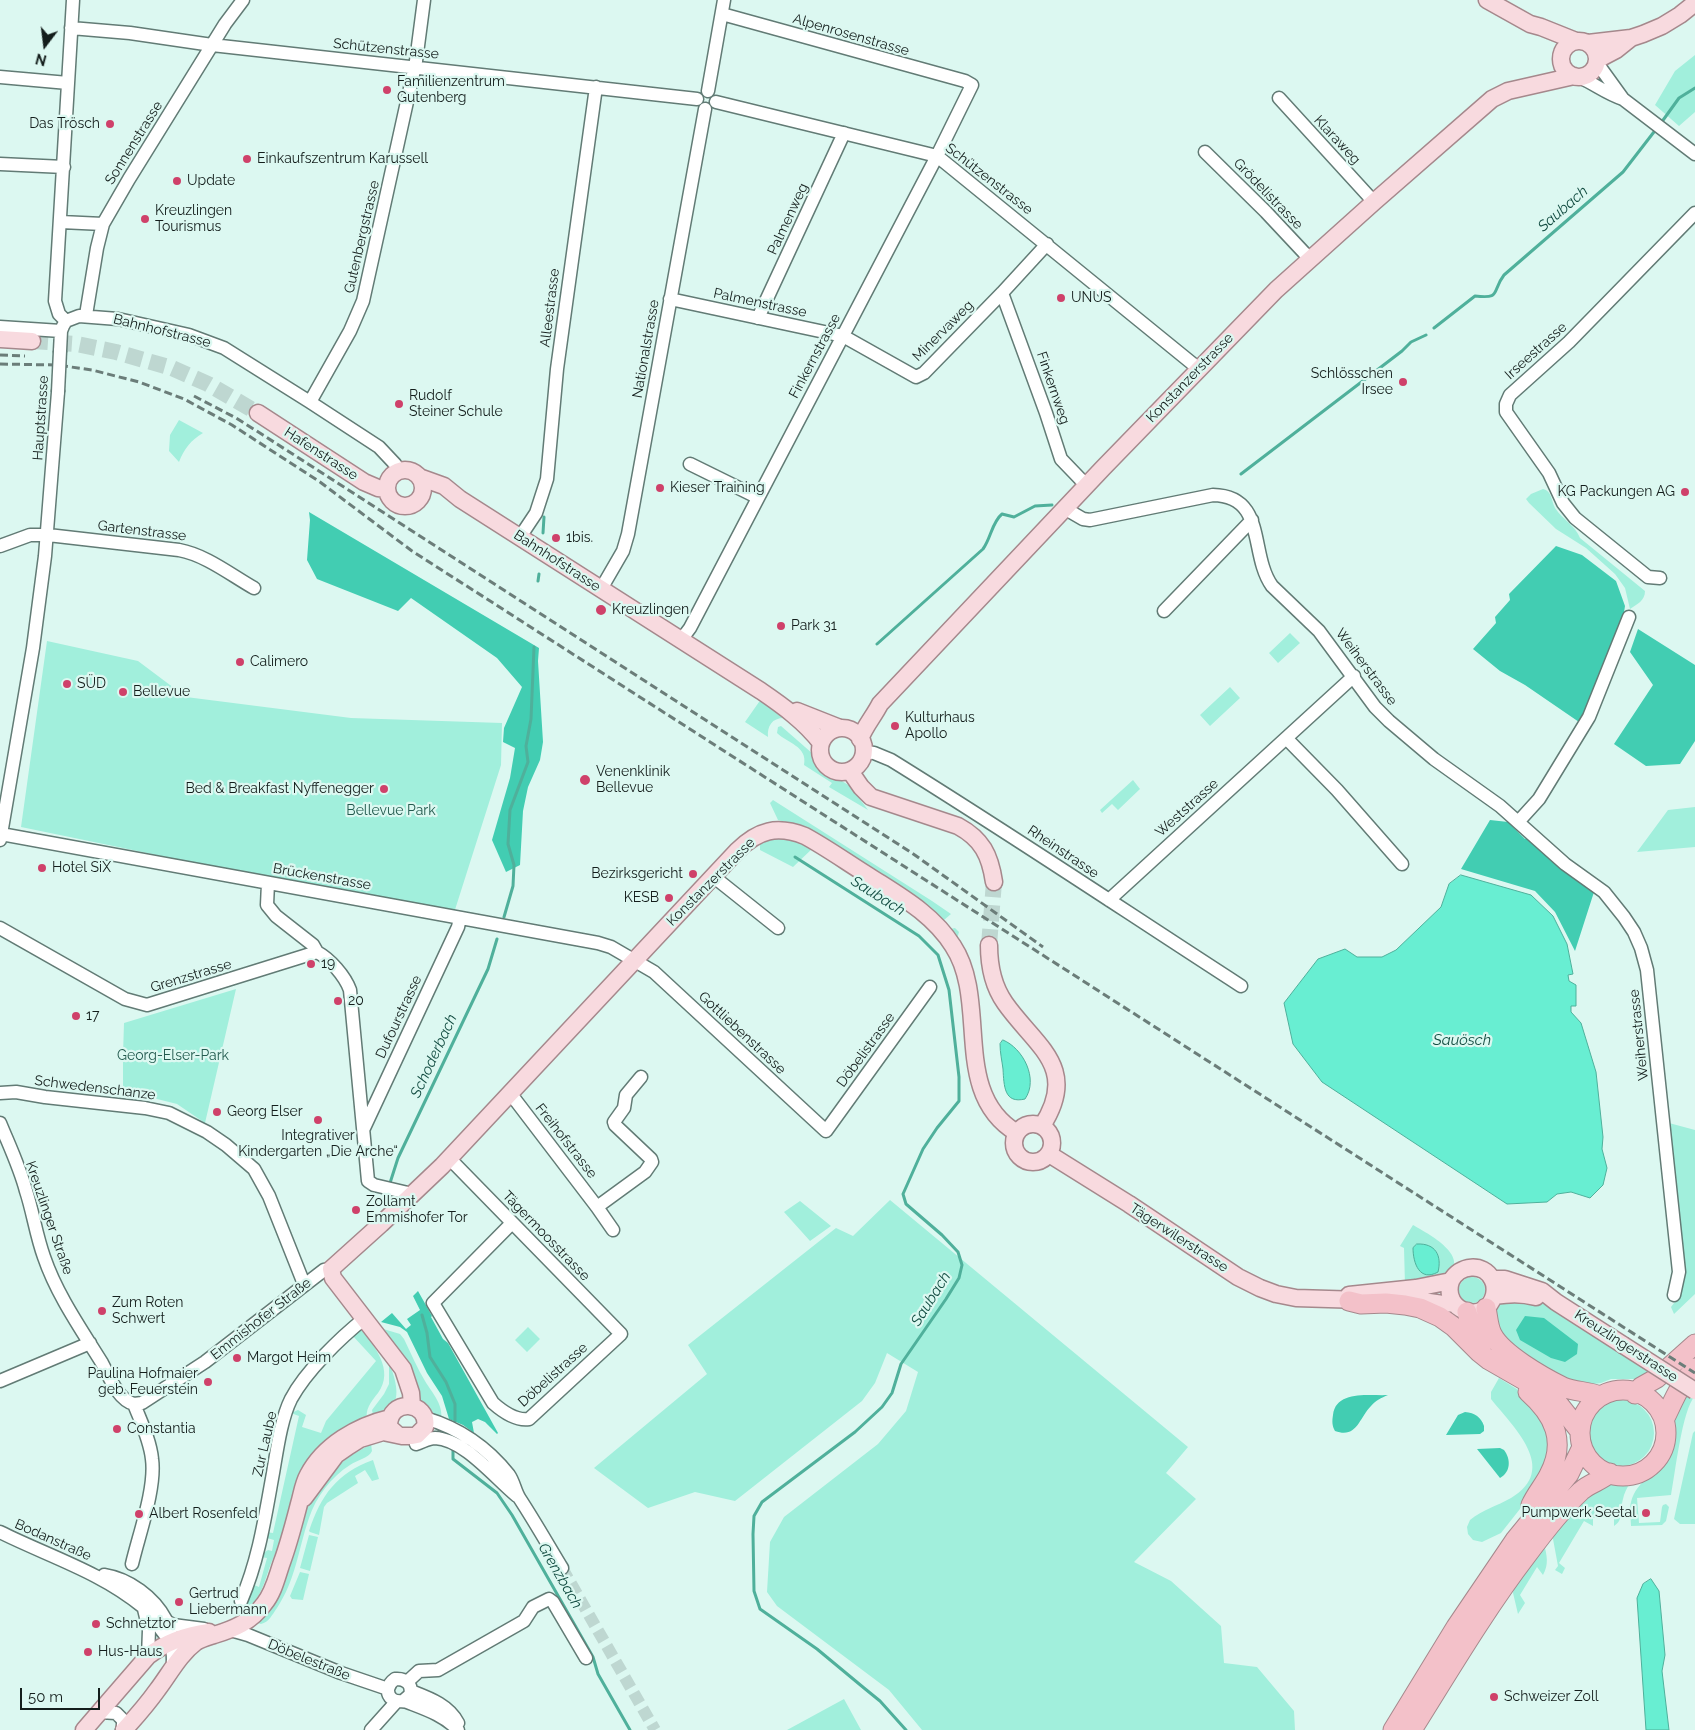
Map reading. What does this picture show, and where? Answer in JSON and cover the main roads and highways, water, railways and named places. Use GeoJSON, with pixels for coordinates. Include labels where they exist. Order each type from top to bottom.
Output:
{"type":"FeatureCollection","features":[{"type":"Feature","properties":{"kind":"highway"},"geometry":{"type":"LineString","coordinates":[[1349,1301],[1361,1304],[1386,1303],[1405,1305],[1428,1311],[1447,1322],[1478,1352],[1500,1364],[1557,1402],[1580,1439],[1594,1464],[1610,1473],[1624,1476],[1639,1474],[1652,1466],[1662,1453],[1667,1432],[1664,1420],[1651,1402],[1635,1394],[1618,1391],[1600,1396],[1586,1410],[1581,1420],[1580,1439],[1569,1474],[1526,1526],[1456,1627],[1393,1730]]}},
{"type":"Feature","properties":{"kind":"highway"},"geometry":{"type":"LineString","coordinates":[[1490,1302],[1490,1328],[1493,1336],[1507,1352],[1563,1387],[1571,1390],[1591,1392],[1600,1396]]}},
{"type":"Feature","properties":{"kind":"highway"},"geometry":{"type":"LineString","coordinates":[[1460,1307],[1476,1338],[1500,1364]]}},
{"type":"Feature","properties":{"kind":"highway"},"geometry":{"type":"LineString","coordinates":[[1635,1394],[1641,1387],[1656,1378],[1695,1344]]}},
{"type":"Feature","properties":{"kind":"highway"},"geometry":{"type":"LineString","coordinates":[[1664,1420],[1676,1392],[1695,1368]]}},
{"type":"Feature","properties":{"kind":"highway"},"geometry":{"type":"LineString","coordinates":[[1517,1377],[1526,1390],[1548,1413],[1558,1440],[1555,1462],[1544,1484],[1534,1498],[1526,1526]]}},
{"type":"Feature","properties":{"kind":"highway"},"geometry":{"type":"LineString","coordinates":[[1412,1730],[1486,1612],[1546,1530],[1582,1490],[1592,1483],[1604,1479],[1610,1473]]}},
{"type":"Feature","properties":{"kind":"main road"},"geometry":{"type":"LineString","coordinates":[[1487,0],[1530,24],[1582,42],[1595,50],[1597,61]]}},
{"type":"Feature","properties":{"kind":"main road"},"geometry":{"type":"LineString","coordinates":[[1562,57],[1568,44],[1631,38],[1662,26],[1695,3]]}},
{"type":"Feature","properties":{"kind":"main road"},"geometry":{"type":"LineString","coordinates":[[1530,24],[1562,57],[1565,70],[1576,76],[1591,73],[1597,61],[1616,50],[1631,38]]}},
{"type":"Feature","properties":{"kind":"main road","name":"Konstanzerstrasse"},"geometry":{"type":"LineString","coordinates":[[1528,86],[1535,78],[1551,70],[1562,57]]}},
{"type":"Feature","properties":{"kind":"main road","name":"Konstanzerstrasse"},"geometry":{"type":"LineString","coordinates":[[862,745],[864,729],[880,704],[1064,508],[1276,290],[1492,99],[1508,90],[1576,76]]}},
{"type":"Feature","properties":{"kind":"main road"},"geometry":{"type":"LineString","coordinates":[[0,339],[32,341]]}},
{"type":"Feature","properties":{"kind":"main road","name":"Hafenstrasse"},"geometry":{"type":"LineString","coordinates":[[258,413],[364,482],[378,488],[387,488]]}},
{"type":"Feature","properties":{"kind":"main road"},"geometry":{"type":"LineString","coordinates":[[399,471],[410,471],[419,477],[422,488],[418,499],[414,503],[402,505],[391,500],[387,488],[390,478],[399,471]]}},
{"type":"Feature","properties":{"kind":"main road","name":"Bahnhofstrasse"},"geometry":{"type":"LineString","coordinates":[[419,477],[444,486],[460,499],[523,533],[601,589],[781,704],[811,730],[821,743]]}},
{"type":"Feature","properties":{"kind":"main road","name":"Bahnhofstrasse"},"geometry":{"type":"LineString","coordinates":[[418,499],[442,496],[460,499]]}},
{"type":"Feature","properties":{"kind":"main road","name":"Bahnhofstrasse"},"geometry":{"type":"LineString","coordinates":[[781,704],[843,728]]}},
{"type":"Feature","properties":{"kind":"main road","name":"Konstanzerstrasse"},"geometry":{"type":"LineString","coordinates":[[843,728],[870,708],[880,704]]}},
{"type":"Feature","properties":{"kind":"main road"},"geometry":{"type":"LineString","coordinates":[[843,728],[854,732],[862,745],[860,763],[850,771],[837,772],[826,766],[820,754],[821,743],[826,734],[843,728]]}},
{"type":"Feature","properties":{"kind":"main road"},"geometry":{"type":"LineString","coordinates":[[850,771],[861,787],[871,796],[958,826],[969,832],[986,853],[992,866],[994,882]]}},
{"type":"Feature","properties":{"kind":"main road","name":"Konstanzerstrasse"},"geometry":{"type":"LineString","coordinates":[[381,1224],[450,1158],[750,839],[772,830],[788,830],[820,844],[909,902],[934,921],[954,946],[965,972],[977,1071],[983,1094],[995,1114],[1010,1129],[1017,1133]]}},
{"type":"Feature","properties":{"kind":"main road"},"geometry":{"type":"LineString","coordinates":[[989,945],[992,977],[999,992],[1005,1003],[1050,1058],[1055,1074],[1055,1100],[1050,1114],[1042,1126]]}},
{"type":"Feature","properties":{"kind":"main road"},"geometry":{"type":"LineString","coordinates":[[1031,1124],[1042,1126],[1047,1130],[1052,1142],[1049,1154],[1044,1159],[1033,1162],[1021,1158],[1014,1146],[1017,1133],[1025,1126],[1031,1124]]}},
{"type":"Feature","properties":{"kind":"main road","name":"Tägerwilerstrasse"},"geometry":{"type":"LineString","coordinates":[[1049,1154],[1098,1184],[1238,1277],[1276,1294],[1296,1298],[1318,1298]]}},
{"type":"Feature","properties":{"kind":"main road","name":"Emmishofer Straße"},"geometry":{"type":"LineString","coordinates":[[381,1224],[331,1269],[333,1278],[365,1318],[405,1374],[411,1393],[401,1411]]}},
{"type":"Feature","properties":{"kind":"main road"},"geometry":{"type":"LineString","coordinates":[[1318,1298],[1349,1301],[1395,1298],[1414,1299],[1478,1312],[1490,1302],[1495,1290],[1488,1273],[1481,1269],[1470,1267],[1460,1271],[1451,1281],[1449,1291],[1460,1307]]}},
{"type":"Feature","properties":{"kind":"main road","name":"Kreuzlingerstrasse"},"geometry":{"type":"LineString","coordinates":[[1492,1279],[1505,1279],[1542,1291],[1556,1302],[1695,1391]]}},
{"type":"Feature","properties":{"kind":"main road"},"geometry":{"type":"LineString","coordinates":[[1318,1298],[1416,1288],[1451,1281]]}},
{"type":"Feature","properties":{"kind":"main road","name":"Kreuzlingerstrasse"},"geometry":{"type":"LineString","coordinates":[[1490,1302],[1521,1293],[1556,1302]]}},
{"type":"Feature","properties":{"kind":"main road"},"geometry":{"type":"LineString","coordinates":[[123,1730],[158,1689],[172,1667],[198,1641],[231,1630],[249,1620],[258,1612],[270,1596],[285,1554],[308,1475],[326,1452],[335,1443],[352,1432],[401,1411],[419,1410],[425,1418],[425,1427],[417,1439],[407,1436],[398,1440]]}},
{"type":"Feature","properties":{"kind":"main road"},"geometry":{"type":"LineString","coordinates":[[398,1440],[389,1427],[401,1411]]}},
{"type":"Feature","properties":{"kind":"main road"},"geometry":{"type":"LineString","coordinates":[[299,1504],[336,1455],[360,1439],[383,1432],[398,1440]]}},
{"type":"Feature","properties":{"kind":"main road","name":"Döbelestraße"},"geometry":{"type":"LineString","coordinates":[[84,1730],[148,1656],[186,1636],[231,1630]]}},
{"type":"Feature","properties":{"kind":"water","name":"Sauösch"},"geometry":{"type":"Polygon","coordinates":[[[1461,875],[1531,895],[1553,916],[1567,944],[1573,974],[1568,975],[1569,981],[1576,985],[1576,1006],[1571,1006],[1571,1012],[1581,1023],[1596,1072],[1603,1137],[1602,1149],[1607,1168],[1603,1185],[1590,1198],[1571,1192],[1557,1194],[1547,1202],[1507,1204],[1322,1082],[1293,1044],[1284,1003],[1318,959],[1345,949],[1357,957],[1382,957],[1396,950],[1441,907],[1449,884],[1461,875]]]}},
{"type":"Feature","properties":{"kind":"water"},"geometry":{"type":"Polygon","coordinates":[[[1003,1040],[1017,1050],[1027,1065],[1030,1082],[1029,1091],[1025,1099],[1013,1099],[1006,1092],[1000,1047],[1003,1040]]]}},
{"type":"Feature","properties":{"kind":"water"},"geometry":{"type":"Polygon","coordinates":[[[1417,1244],[1429,1246],[1436,1252],[1439,1261],[1438,1272],[1426,1275],[1419,1270],[1413,1254],[1413,1248],[1417,1244]]]}},
{"type":"Feature","properties":{"kind":"water"},"geometry":{"type":"Polygon","coordinates":[[[1651,1579],[1659,1591],[1665,1655],[1662,1671],[1669,1730],[1646,1730],[1637,1598],[1643,1584],[1651,1579]]]}},
{"type":"Feature","properties":{"kind":"waterway","name":"Saubach"},"geometry":{"type":"LineString","coordinates":[[1661,123],[1679,98],[1695,88]]}},
{"type":"Feature","properties":{"kind":"waterway","name":"Saubach"},"geometry":{"type":"LineString","coordinates":[[1434,328],[1475,296],[1493,295],[1504,275],[1623,172],[1657,128]]}},
{"type":"Feature","properties":{"kind":"waterway","name":"Saubach"},"geometry":{"type":"LineString","coordinates":[[1241,474],[1402,351],[1411,342],[1426,335]]}},
{"type":"Feature","properties":{"kind":"waterway","name":"Saubach"},"geometry":{"type":"LineString","coordinates":[[877,644],[983,549],[996,521],[1002,514],[1014,517],[1035,506],[1052,505]]}},
{"type":"Feature","properties":{"kind":"waterway","name":"Schoderbach"},"geometry":{"type":"LineString","coordinates":[[543,533],[544,517]]}},
{"type":"Feature","properties":{"kind":"waterway","name":"Schoderbach"},"geometry":{"type":"LineString","coordinates":[[538,581],[539,574]]}},
{"type":"Feature","properties":{"kind":"waterway","name":"Schoderbach"},"geometry":{"type":"LineString","coordinates":[[504,917],[513,886],[514,865],[508,844],[510,810],[528,762],[526,746],[531,719],[534,647]]}},
{"type":"Feature","properties":{"kind":"waterway","name":"Saubach"},"geometry":{"type":"LineString","coordinates":[[795,857],[919,936],[938,955],[949,990],[959,1077],[959,1101],[923,1149],[903,1194],[906,1204],[942,1235],[958,1252],[962,1265],[959,1278],[901,1364],[892,1393],[882,1407],[855,1432],[762,1502],[754,1516],[754,1591],[760,1609],[817,1649],[880,1701],[906,1730]]}},
{"type":"Feature","properties":{"kind":"waterway","name":"Schoderbach"},"geometry":{"type":"LineString","coordinates":[[390,1183],[398,1158],[488,969],[497,939]]}},
{"type":"Feature","properties":{"kind":"waterway","name":"Grenzbach"},"geometry":{"type":"LineString","coordinates":[[422,1315],[427,1333],[430,1357],[446,1382],[455,1404],[455,1421]]}},
{"type":"Feature","properties":{"kind":"waterway","name":"Grenzbach"},"geometry":{"type":"LineString","coordinates":[[453,1449],[453,1459],[497,1493],[512,1515],[593,1657],[598,1674],[630,1730]]}},
{"type":"Feature","properties":{"kind":"tunnel"},"geometry":{"type":"LineString","coordinates":[[32,341],[77,344],[116,352],[172,368],[208,384],[258,413]]}},
{"type":"Feature","properties":{"kind":"tunnel"},"geometry":{"type":"LineString","coordinates":[[989,945],[994,882]]}},
{"type":"Feature","properties":{"kind":"tunnel"},"geometry":{"type":"LineString","coordinates":[[562,1568],[655,1730]]}},
{"type":"Feature","properties":{"kind":"railway"},"geometry":{"type":"LineString","coordinates":[[0,355],[25,356]]}},
{"type":"Feature","properties":{"kind":"railway"},"geometry":{"type":"LineString","coordinates":[[0,364],[57,365],[92,370],[139,382],[184,399],[232,425],[320,482],[412,551],[1695,1373]]}},
{"type":"Feature","properties":{"kind":"railway"},"geometry":{"type":"LineString","coordinates":[[194,396],[236,418],[263,435],[912,853],[1043,947]]}},
{"type":"Feature","properties":{"kind":"place","name":"Familienzentrum Gutenberg"},"geometry":{"type":"Point","coordinates":[387,90]}},
{"type":"Feature","properties":{"kind":"place","name":"Das Trösch"},"geometry":{"type":"Point","coordinates":[110,124]}},
{"type":"Feature","properties":{"kind":"place","name":"Einkaufszentrum Karussell"},"geometry":{"type":"Point","coordinates":[247,159]}},
{"type":"Feature","properties":{"kind":"place","name":"Update"},"geometry":{"type":"Point","coordinates":[177,181]}},
{"type":"Feature","properties":{"kind":"place","name":"Kreuzlingen Tourismus"},"geometry":{"type":"Point","coordinates":[145,219]}},
{"type":"Feature","properties":{"kind":"place","name":"UNUS"},"geometry":{"type":"Point","coordinates":[1061,298]}},
{"type":"Feature","properties":{"kind":"place","name":"Schlösschen Irsee"},"geometry":{"type":"Point","coordinates":[1403,382]}},
{"type":"Feature","properties":{"kind":"place","name":"Rudolf Steiner Schule"},"geometry":{"type":"Point","coordinates":[399,404]}},
{"type":"Feature","properties":{"kind":"place","name":"Kieser Training"},"geometry":{"type":"Point","coordinates":[660,488]}},
{"type":"Feature","properties":{"kind":"place","name":"KG Packungen AG"},"geometry":{"type":"Point","coordinates":[1685,492]}},
{"type":"Feature","properties":{"kind":"place","name":"1bis."},"geometry":{"type":"Point","coordinates":[556,538]}},
{"type":"Feature","properties":{"kind":"place","name":"Kreuzlingen"},"geometry":{"type":"Point","coordinates":[601,610]}},
{"type":"Feature","properties":{"kind":"place","name":"Park 31"},"geometry":{"type":"Point","coordinates":[781,626]}},
{"type":"Feature","properties":{"kind":"place","name":"Calimero"},"geometry":{"type":"Point","coordinates":[240,662]}},
{"type":"Feature","properties":{"kind":"place","name":"SÜD"},"geometry":{"type":"Point","coordinates":[67,684]}},
{"type":"Feature","properties":{"kind":"place","name":"Bellevue"},"geometry":{"type":"Point","coordinates":[123,692]}},
{"type":"Feature","properties":{"kind":"place","name":"Kulturhaus Apollo"},"geometry":{"type":"Point","coordinates":[895,726]}},
{"type":"Feature","properties":{"kind":"place","name":"Venenklinik Bellevue"},"geometry":{"type":"Point","coordinates":[585,780]}},
{"type":"Feature","properties":{"kind":"place","name":"Bed & Breakfast Nyffenegger"},"geometry":{"type":"Point","coordinates":[384,789]}},
{"type":"Feature","properties":{"kind":"place","name":"Hotel SiX"},"geometry":{"type":"Point","coordinates":[42,868]}},
{"type":"Feature","properties":{"kind":"place","name":"Bezirksgericht"},"geometry":{"type":"Point","coordinates":[693,874]}},
{"type":"Feature","properties":{"kind":"place","name":"KESB"},"geometry":{"type":"Point","coordinates":[669,898]}},
{"type":"Feature","properties":{"kind":"place","name":"19"},"geometry":{"type":"Point","coordinates":[311,964]}},
{"type":"Feature","properties":{"kind":"place","name":"20"},"geometry":{"type":"Point","coordinates":[338,1001]}},
{"type":"Feature","properties":{"kind":"place","name":"17"},"geometry":{"type":"Point","coordinates":[76,1016]}},
{"type":"Feature","properties":{"kind":"place","name":"Georg Elser"},"geometry":{"type":"Point","coordinates":[217,1112]}},
{"type":"Feature","properties":{"kind":"place","name":"Integrativer Kindergarten „Die Arche“"},"geometry":{"type":"Point","coordinates":[318,1120]}},
{"type":"Feature","properties":{"kind":"place","name":"Zollamt Emmishofer Tor"},"geometry":{"type":"Point","coordinates":[356,1210]}},
{"type":"Feature","properties":{"kind":"place","name":"Zum Roten Schwert"},"geometry":{"type":"Point","coordinates":[102,1311]}},
{"type":"Feature","properties":{"kind":"place","name":"Margot Heim"},"geometry":{"type":"Point","coordinates":[237,1358]}},
{"type":"Feature","properties":{"kind":"place","name":"Paulina Hofmaier geb. Feuerstein"},"geometry":{"type":"Point","coordinates":[208,1382]}},
{"type":"Feature","properties":{"kind":"place","name":"Constantia"},"geometry":{"type":"Point","coordinates":[117,1429]}},
{"type":"Feature","properties":{"kind":"place","name":"Pumpwerk Seetal"},"geometry":{"type":"Point","coordinates":[1646,1513]}},
{"type":"Feature","properties":{"kind":"place","name":"Albert Rosenfeld"},"geometry":{"type":"Point","coordinates":[139,1514]}},
{"type":"Feature","properties":{"kind":"place","name":"Gertrud Liebermann"},"geometry":{"type":"Point","coordinates":[179,1602]}},
{"type":"Feature","properties":{"kind":"place","name":"Schnetztor"},"geometry":{"type":"Point","coordinates":[96,1624]}},
{"type":"Feature","properties":{"kind":"place","name":"Hus-Haus"},"geometry":{"type":"Point","coordinates":[88,1652]}},
{"type":"Feature","properties":{"kind":"place","name":"Schweizer Zoll"},"geometry":{"type":"Point","coordinates":[1494,1697]}},
{"type":"Feature","properties":{"kind":"park label","name":"Bellevue Park"},"geometry":{"type":"Point","coordinates":[391,811]}},
{"type":"Feature","properties":{"kind":"park label","name":"Georg-Elser-Park"},"geometry":{"type":"Point","coordinates":[173,1056]}}]}
